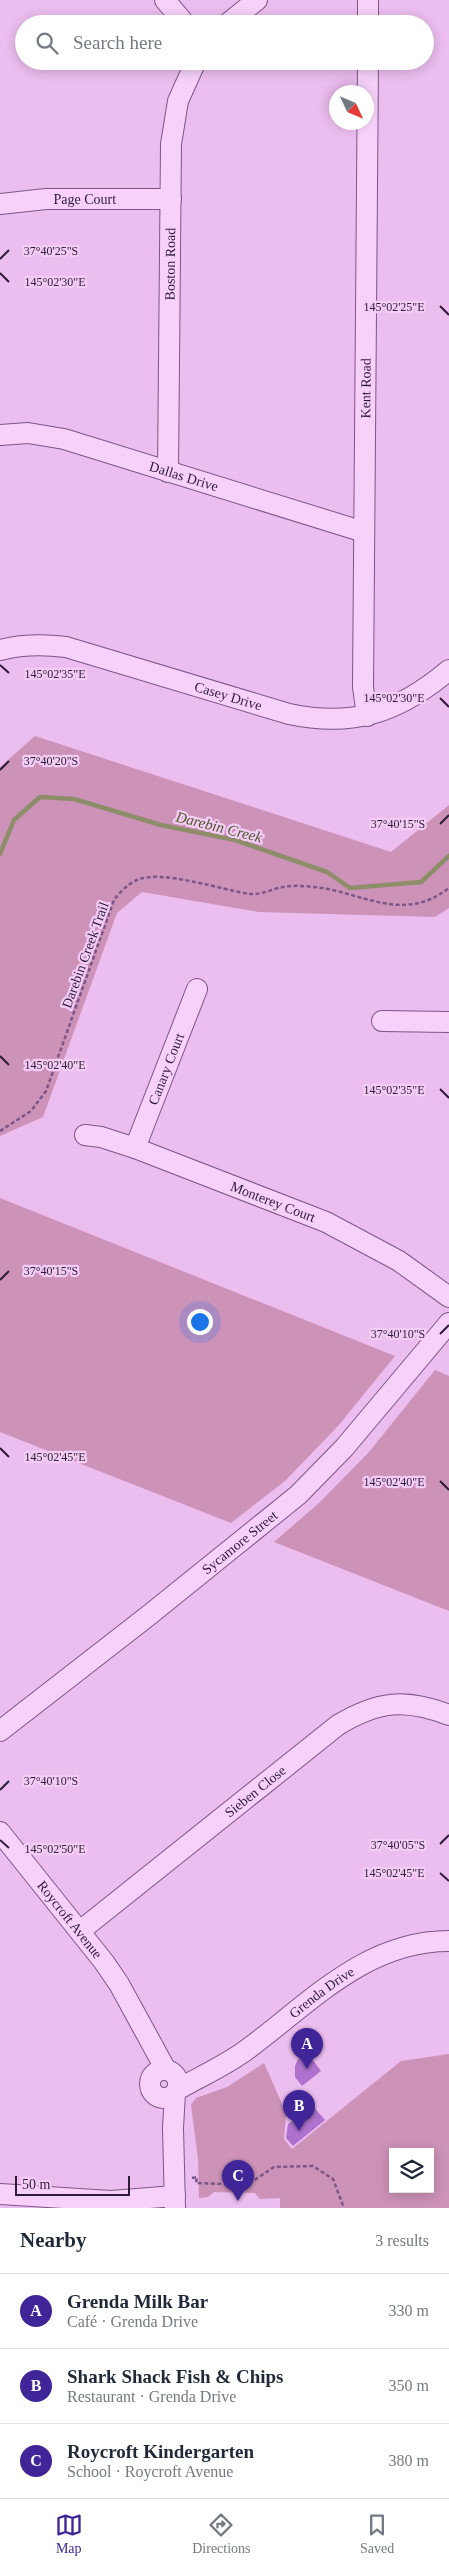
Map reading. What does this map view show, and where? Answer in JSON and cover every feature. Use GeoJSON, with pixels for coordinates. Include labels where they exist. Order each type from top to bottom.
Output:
{"type":"FeatureCollection","features":[{"type":"Feature","properties":{"kind":"street"},"geometry":{"type":"LineString","coordinates":[[165,0],[178,15]]}},
{"type":"Feature","properties":{"kind":"street"},"geometry":{"type":"LineString","coordinates":[[238,15],[257,0]]}},
{"type":"Feature","properties":{"kind":"street"},"geometry":{"type":"LineString","coordinates":[[368,0],[368,15]]}},
{"type":"Feature","properties":{"kind":"street","name":"Boston Road"},"geometry":{"type":"LineString","coordinates":[[168,472],[173,123],[184,84],[191,70]]}},
{"type":"Feature","properties":{"kind":"street","name":"Kent Road"},"geometry":{"type":"LineString","coordinates":[[367,716],[363,686],[368,70]]}},
{"type":"Feature","properties":{"kind":"street","name":"Page Court"},"geometry":{"type":"LineString","coordinates":[[0,204],[46,199],[171,199]]}},
{"type":"Feature","properties":{"kind":"street","name":"Dallas Drive"},"geometry":{"type":"LineString","coordinates":[[0,435],[28,433],[64,439],[364,532]]}},
{"type":"Feature","properties":{"kind":"street","name":"Casey Drive"},"geometry":{"type":"LineString","coordinates":[[0,650],[17,646],[42,644],[66,647],[290,714],[324,720],[367,716],[404,703],[449,670]]}},
{"type":"Feature","properties":{"kind":"street","name":"Canary Court"},"geometry":{"type":"LineString","coordinates":[[135,1148],[197,989]]}},
{"type":"Feature","properties":{"kind":"street"},"geometry":{"type":"LineString","coordinates":[[382,1021],[449,1022]]}},
{"type":"Feature","properties":{"kind":"street","name":"Monterey Court"},"geometry":{"type":"LineString","coordinates":[[85,1135],[101,1137],[135,1148],[326,1222],[399,1261],[449,1298]]}},
{"type":"Feature","properties":{"kind":"street","name":"Sycamore Street"},"geometry":{"type":"LineString","coordinates":[[0,1730],[156,1610],[298,1495],[344,1448],[449,1323]]}},
{"type":"Feature","properties":{"kind":"street","name":"Sieben Close"},"geometry":{"type":"LineString","coordinates":[[80,1931],[338,1725],[357,1713],[379,1706],[399,1703],[423,1706],[449,1715]]}},
{"type":"Feature","properties":{"kind":"street","name":"Roycroft Avenue"},"geometry":{"type":"LineString","coordinates":[[0,1832],[80,1931],[119,1984],[134,2010],[149,2060],[167,2084],[173,2128],[175,2194]]}},
{"type":"Feature","properties":{"kind":"street","name":"Grenda Drive"},"geometry":{"type":"LineString","coordinates":[[167,2084],[206,2073],[235,2058],[329,1984],[364,1962],[399,1948],[449,1942]]}},
{"type":"Feature","properties":{"kind":"street"},"geometry":{"type":"LineString","coordinates":[[0,2194],[111,2201],[143,2208]]}},
{"type":"Feature","properties":{"kind":"street"},"geometry":{"type":"LineString","coordinates":[[111,2201],[175,2194]]}},
{"type":"Feature","properties":{"kind":"path","name":"Darebin Creek Trail"},"geometry":{"type":"LineString","coordinates":[[0,1131],[31,1111],[46,1090],[114,900],[128,885],[138,880],[156,878],[197,882],[250,894],[294,886],[316,887],[380,904],[398,905],[428,900],[449,888]]}},
{"type":"Feature","properties":{"kind":"path"},"geometry":{"type":"LineString","coordinates":[[175,2194],[197,2177],[196,2183],[242,2186],[253,2183],[274,2167],[313,2166],[333,2179],[344,2208]]}},
{"type":"Feature","properties":{"kind":"shaded area"},"geometry":{"type":"Polygon","coordinates":[[[35,736],[391,852],[449,805],[449,908],[435,917],[259,912],[142,892],[117,913],[43,1117],[0,1136],[0,767],[35,736]]]}},
{"type":"Feature","properties":{"kind":"shaded area"},"geometry":{"type":"Polygon","coordinates":[[[0,1198],[395,1356],[338,1426],[285,1481],[231,1523],[0,1432],[0,1198]]]}},
{"type":"Feature","properties":{"kind":"shaded area"},"geometry":{"type":"Polygon","coordinates":[[[435,1370],[449,1376],[449,1611],[274,1542],[319,1503],[369,1452],[435,1370]]]}},
{"type":"Feature","properties":{"kind":"shaded area"},"geometry":{"type":"Polygon","coordinates":[[[449,2054],[449,2208],[280,2208],[280,2198],[260,2199],[255,2193],[214,2192],[208,2197],[199,2198],[198,2159],[191,2105],[196,2098],[227,2087],[264,2063],[286,2113],[284,2139],[292,2149],[401,2061],[449,2054]]]}},
{"type":"Feature","properties":{"kind":"building"},"geometry":{"type":"Polygon","coordinates":[[[307,2052],[321,2071],[302,2086],[295,2077],[295,2066],[298,2059],[307,2052]]]}},
{"type":"Feature","properties":{"kind":"building"},"geometry":{"type":"Polygon","coordinates":[[[312,2105],[325,2120],[293,2146],[286,2138],[288,2124],[312,2105]]]}},
{"type":"Feature","properties":{"kind":"waterway","name":"Darebin Creek"},"geometry":{"type":"LineString","coordinates":[[0,854],[14,820],[40,797],[74,799],[161,825],[235,840],[327,872],[350,888],[421,882],[449,856]]}},
{"type":"Feature","properties":{"kind":"place","name":"Grenda Milk Bar"},"geometry":{"type":"Point","coordinates":[307,2069]}},
{"type":"Feature","properties":{"kind":"place","name":"Shark Shack Fish & Chips"},"geometry":{"type":"Point","coordinates":[299,2131]}},
{"type":"Feature","properties":{"kind":"place","name":"Roycroft Kindergarten"},"geometry":{"type":"Point","coordinates":[238,2201]}}]}
